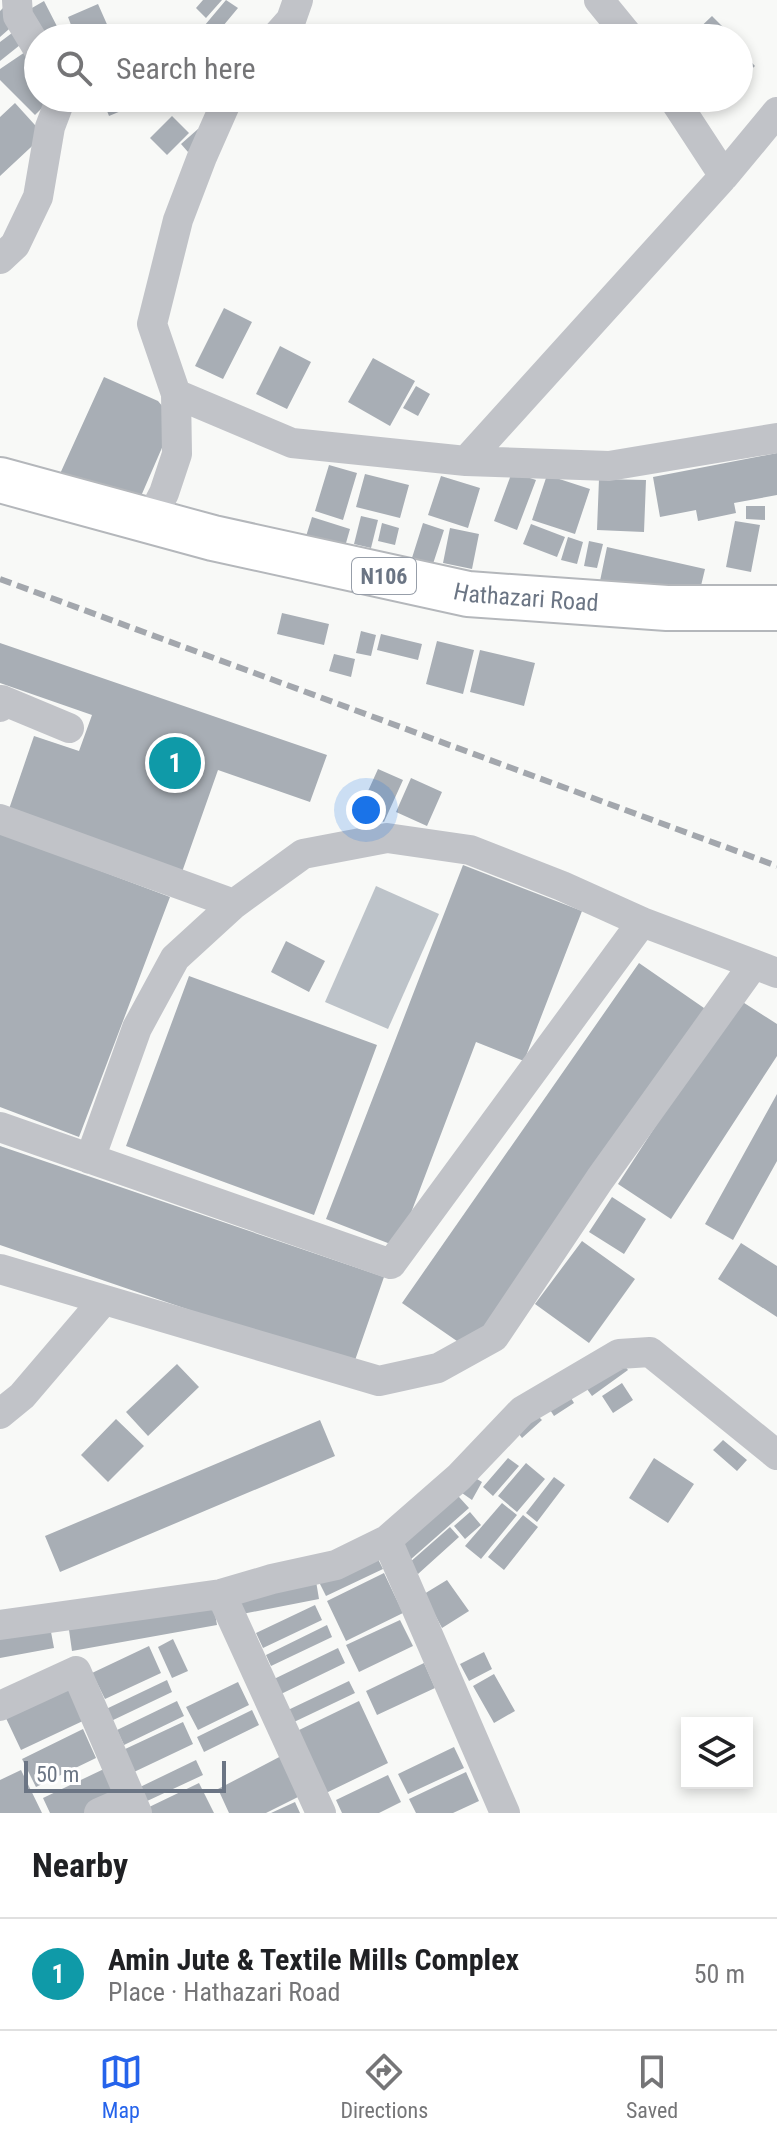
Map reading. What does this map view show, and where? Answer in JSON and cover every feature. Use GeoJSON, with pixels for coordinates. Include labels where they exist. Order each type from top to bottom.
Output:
{"type":"FeatureCollection","features":[{"type":"Feature","properties":{"kind":"highway","name":"Hathazari Road"},"geometry":{"type":"LineString","coordinates":[[0,480],[213,538],[468,594],[667,608],[777,608]]}},
{"type":"Feature","properties":{"kind":"highway","name":"Hathazari Road"},"geometry":{"type":"LineString","coordinates":[[0,509],[237,570],[477,620],[681,634],[777,635]]}},
{"type":"Feature","properties":{"kind":"street"},"geometry":{"type":"LineString","coordinates":[[17,0],[18,16],[24,26]]}},
{"type":"Feature","properties":{"kind":"street"},"geometry":{"type":"LineString","coordinates":[[287,24],[298,0]]}},
{"type":"Feature","properties":{"kind":"street"},"geometry":{"type":"LineString","coordinates":[[599,0],[619,24]]}},
{"type":"Feature","properties":{"kind":"street"},"geometry":{"type":"LineString","coordinates":[[0,259],[15,245],[38,197],[50,127],[56,112]]}},
{"type":"Feature","properties":{"kind":"street"},"geometry":{"type":"LineString","coordinates":[[150,520],[164,493],[177,454],[176,394],[152,324],[178,220],[222,112]]}},
{"type":"Feature","properties":{"kind":"street"},"geometry":{"type":"LineString","coordinates":[[682,112],[724,176]]}},
{"type":"Feature","properties":{"kind":"street"},"geometry":{"type":"LineString","coordinates":[[466,461],[775,118]]}},
{"type":"Feature","properties":{"kind":"street"},"geometry":{"type":"LineString","coordinates":[[176,394],[292,443],[466,461],[609,466],[777,438]]}},
{"type":"Feature","properties":{"kind":"street"},"geometry":{"type":"LineString","coordinates":[[0,707],[2,700],[69,728]]}},
{"type":"Feature","properties":{"kind":"street"},"geometry":{"type":"LineString","coordinates":[[0,819],[234,904]]}},
{"type":"Feature","properties":{"kind":"street"},"geometry":{"type":"LineString","coordinates":[[0,1269],[379,1381],[438,1368],[494,1337],[600,1179],[765,969],[642,922],[470,850],[387,838],[303,854],[234,904],[175,958],[137,1028],[90,1159]]}},
{"type":"Feature","properties":{"kind":"street"},"geometry":{"type":"LineString","coordinates":[[0,1127],[391,1264],[642,922]]}},
{"type":"Feature","properties":{"kind":"street"},"geometry":{"type":"LineString","coordinates":[[0,1414],[22,1396],[104,1300]]}},
{"type":"Feature","properties":{"kind":"street"},"geometry":{"type":"LineString","coordinates":[[0,1625],[221,1594],[336,1565],[387,1540],[459,1477],[522,1411],[619,1354],[650,1352],[777,1455]]}},
{"type":"Feature","properties":{"kind":"street"},"geometry":{"type":"LineString","coordinates":[[387,1540],[505,1813]]}},
{"type":"Feature","properties":{"kind":"street"},"geometry":{"type":"LineString","coordinates":[[221,1594],[321,1813]]}},
{"type":"Feature","properties":{"kind":"street"},"geometry":{"type":"LineString","coordinates":[[0,1706],[76,1671],[134,1806],[99,1813]]}},
{"type":"Feature","properties":{"kind":"shaded area"},"geometry":{"type":"Polygon","coordinates":[[[376,886],[439,914],[388,1029],[325,1002],[376,886]]]}},
{"type":"Feature","properties":{"kind":"building"},"geometry":{"type":"Polygon","coordinates":[[[203,0],[222,0],[206,18],[196,8],[203,0]]]}},
{"type":"Feature","properties":{"kind":"building"},"geometry":{"type":"Polygon","coordinates":[[[226,0],[238,8],[225,24],[206,24],[226,0]]]}},
{"type":"Feature","properties":{"kind":"building"},"geometry":{"type":"Polygon","coordinates":[[[44,1],[56,24],[31,24],[25,12],[44,1]]]}},
{"type":"Feature","properties":{"kind":"building"},"geometry":{"type":"Polygon","coordinates":[[[98,4],[107,24],[71,24],[68,17],[98,4]]]}},
{"type":"Feature","properties":{"kind":"building"},"geometry":{"type":"Polygon","coordinates":[[[3,8],[17,22],[0,37],[0,11],[3,8]]]}},
{"type":"Feature","properties":{"kind":"building"},"geometry":{"type":"Polygon","coordinates":[[[712,16],[720,24],[704,24],[712,16]]]}},
{"type":"Feature","properties":{"kind":"building"},"geometry":{"type":"Polygon","coordinates":[[[16,30],[24,40],[0,61],[0,42],[16,30]]]}},
{"type":"Feature","properties":{"kind":"building"},"geometry":{"type":"Polygon","coordinates":[[[24,53],[24,104],[0,80],[0,69],[24,53]]]}},
{"type":"Feature","properties":{"kind":"building"},"geometry":{"type":"Polygon","coordinates":[[[15,103],[44,135],[0,176],[0,117],[15,103]]]}},
{"type":"Feature","properties":{"kind":"building"},"geometry":{"type":"Polygon","coordinates":[[[172,116],[189,133],[167,155],[150,138],[172,116]]]}},
{"type":"Feature","properties":{"kind":"building"},"geometry":{"type":"Polygon","coordinates":[[[198,129],[205,137],[188,152],[181,144],[198,129]]]}},
{"type":"Feature","properties":{"kind":"building"},"geometry":{"type":"Polygon","coordinates":[[[224,308],[252,322],[223,379],[195,366],[224,308]]]}},
{"type":"Feature","properties":{"kind":"building"},"geometry":{"type":"Polygon","coordinates":[[[280,346],[311,362],[287,409],[256,394],[280,346]]]}},
{"type":"Feature","properties":{"kind":"building"},"geometry":{"type":"Polygon","coordinates":[[[373,358],[415,381],[390,426],[348,402],[373,358]]]}},
{"type":"Feature","properties":{"kind":"building"},"geometry":{"type":"Polygon","coordinates":[[[104,377],[158,401],[174,420],[135,510],[59,476],[104,377]]]}},
{"type":"Feature","properties":{"kind":"building"},"geometry":{"type":"Polygon","coordinates":[[[416,386],[430,394],[418,416],[403,408],[416,386]]]}},
{"type":"Feature","properties":{"kind":"building"},"geometry":{"type":"Polygon","coordinates":[[[777,453],[777,495],[734,503],[736,513],[698,521],[696,510],[660,517],[653,477],[777,453]]]}},
{"type":"Feature","properties":{"kind":"building"},"geometry":{"type":"Polygon","coordinates":[[[329,465],[357,473],[343,520],[315,511],[329,465]]]}},
{"type":"Feature","properties":{"kind":"building"},"geometry":{"type":"Polygon","coordinates":[[[512,472],[536,480],[517,530],[494,521],[512,472]]]}},
{"type":"Feature","properties":{"kind":"building"},"geometry":{"type":"Polygon","coordinates":[[[365,474],[409,485],[400,518],[356,507],[365,474]]]}},
{"type":"Feature","properties":{"kind":"building"},"geometry":{"type":"Polygon","coordinates":[[[547,475],[590,489],[575,534],[532,520],[547,475]]]}},
{"type":"Feature","properties":{"kind":"building"},"geometry":{"type":"Polygon","coordinates":[[[441,476],[480,488],[468,528],[428,515],[441,476]]]}},
{"type":"Feature","properties":{"kind":"building"},"geometry":{"type":"Polygon","coordinates":[[[599,479],[646,480],[644,532],[597,530],[599,479]]]}},
{"type":"Feature","properties":{"kind":"building"},"geometry":{"type":"Polygon","coordinates":[[[746,506],[765,506],[765,520],[746,519],[746,506]]]}},
{"type":"Feature","properties":{"kind":"building"},"geometry":{"type":"Polygon","coordinates":[[[361,516],[378,520],[371,548],[354,544],[361,516]]]}},
{"type":"Feature","properties":{"kind":"building"},"geometry":{"type":"Polygon","coordinates":[[[312,517],[350,529],[342,557],[303,546],[312,517]]]}},
{"type":"Feature","properties":{"kind":"building"},"geometry":{"type":"Polygon","coordinates":[[[735,521],[760,525],[751,572],[726,567],[735,521]]]}},
{"type":"Feature","properties":{"kind":"building"},"geometry":{"type":"Polygon","coordinates":[[[382,523],[399,528],[395,545],[378,541],[382,523]]]}},
{"type":"Feature","properties":{"kind":"building"},"geometry":{"type":"Polygon","coordinates":[[[423,523],[444,530],[432,567],[411,561],[423,523]]]}},
{"type":"Feature","properties":{"kind":"building"},"geometry":{"type":"Polygon","coordinates":[[[531,524],[565,537],[557,557],[523,544],[531,524]]]}},
{"type":"Feature","properties":{"kind":"building"},"geometry":{"type":"Polygon","coordinates":[[[450,528],[479,534],[472,569],[443,563],[450,528]]]}},
{"type":"Feature","properties":{"kind":"building"},"geometry":{"type":"Polygon","coordinates":[[[568,537],[583,542],[577,564],[561,560],[568,537]]]}},
{"type":"Feature","properties":{"kind":"building"},"geometry":{"type":"Polygon","coordinates":[[[589,541],[603,544],[597,568],[584,566],[589,541]]]}},
{"type":"Feature","properties":{"kind":"building"},"geometry":{"type":"Polygon","coordinates":[[[607,547],[705,569],[700,590],[600,581],[607,547]]]}},
{"type":"Feature","properties":{"kind":"building"},"geometry":{"type":"Polygon","coordinates":[[[282,613],[329,624],[324,645],[277,634],[282,613]]]}},
{"type":"Feature","properties":{"kind":"building"},"geometry":{"type":"Polygon","coordinates":[[[361,631],[376,635],[371,656],[356,653],[361,631]]]}},
{"type":"Feature","properties":{"kind":"building"},"geometry":{"type":"Polygon","coordinates":[[[381,634],[422,644],[418,660],[377,650],[381,634]]]}},
{"type":"Feature","properties":{"kind":"building"},"geometry":{"type":"Polygon","coordinates":[[[437,641],[474,650],[463,694],[426,684],[437,641]]]}},
{"type":"Feature","properties":{"kind":"building"},"geometry":{"type":"Polygon","coordinates":[[[0,643],[327,755],[310,802],[218,770],[182,872],[8,812],[34,736],[79,751],[92,715],[0,683],[0,643]]]}},
{"type":"Feature","properties":{"kind":"building"},"geometry":{"type":"Polygon","coordinates":[[[480,650],[535,663],[524,706],[470,692],[480,650]]]}},
{"type":"Feature","properties":{"kind":"building"},"geometry":{"type":"Polygon","coordinates":[[[334,654],[355,659],[351,677],[329,671],[334,654]]]}},
{"type":"Feature","properties":{"kind":"building"},"geometry":{"type":"Polygon","coordinates":[[[378,769],[403,780],[384,822],[359,811],[378,769]]]}},
{"type":"Feature","properties":{"kind":"building"},"geometry":{"type":"Polygon","coordinates":[[[411,778],[442,792],[427,826],[396,812],[411,778]]]}},
{"type":"Feature","properties":{"kind":"building"},"geometry":{"type":"Polygon","coordinates":[[[0,833],[170,897],[79,1137],[0,1107],[0,833]]]}},
{"type":"Feature","properties":{"kind":"building"},"geometry":{"type":"Polygon","coordinates":[[[463,865],[582,911],[524,1061],[476,1042],[398,1247],[326,1219],[463,865]]]}},
{"type":"Feature","properties":{"kind":"building"},"geometry":{"type":"Polygon","coordinates":[[[286,941],[325,961],[309,992],[271,972],[286,941]]]}},
{"type":"Feature","properties":{"kind":"building"},"geometry":{"type":"Polygon","coordinates":[[[639,963],[717,1017],[480,1357],[402,1303],[639,963]]]}},
{"type":"Feature","properties":{"kind":"building"},"geometry":{"type":"Polygon","coordinates":[[[189,976],[377,1045],[314,1215],[126,1146],[189,976]]]}},
{"type":"Feature","properties":{"kind":"building"},"geometry":{"type":"Polygon","coordinates":[[[738,999],[777,1024],[777,1056],[671,1219],[618,1184],[738,999]]]}},
{"type":"Feature","properties":{"kind":"building"},"geometry":{"type":"Polygon","coordinates":[[[777,1094],[777,1161],[733,1240],[705,1224],[777,1094]]]}},
{"type":"Feature","properties":{"kind":"building"},"geometry":{"type":"Polygon","coordinates":[[[0,1146],[384,1277],[353,1366],[0,1245],[0,1146]]]}},
{"type":"Feature","properties":{"kind":"building"},"geometry":{"type":"Polygon","coordinates":[[[612,1197],[646,1219],[624,1254],[589,1232],[612,1197]]]}},
{"type":"Feature","properties":{"kind":"building"},"geometry":{"type":"Polygon","coordinates":[[[582,1241],[635,1279],[589,1343],[535,1304],[582,1241]]]}},
{"type":"Feature","properties":{"kind":"building"},"geometry":{"type":"Polygon","coordinates":[[[741,1243],[777,1266],[777,1317],[718,1279],[741,1243]]]}},
{"type":"Feature","properties":{"kind":"building"},"geometry":{"type":"Polygon","coordinates":[[[617,1356],[628,1370],[592,1396],[582,1382],[617,1356]]]}},
{"type":"Feature","properties":{"kind":"building"},"geometry":{"type":"Polygon","coordinates":[[[177,1364],[199,1387],[148,1436],[126,1412],[177,1364]]]}},
{"type":"Feature","properties":{"kind":"building"},"geometry":{"type":"Polygon","coordinates":[[[622,1383],[633,1400],[613,1413],[602,1396],[622,1383]]]}},
{"type":"Feature","properties":{"kind":"building"},"geometry":{"type":"Polygon","coordinates":[[[564,1386],[574,1403],[554,1416],[543,1399],[564,1386]]]}},
{"type":"Feature","properties":{"kind":"building"},"geometry":{"type":"Polygon","coordinates":[[[529,1407],[542,1420],[522,1438],[512,1425],[529,1407]]]}},
{"type":"Feature","properties":{"kind":"building"},"geometry":{"type":"Polygon","coordinates":[[[116,1419],[144,1446],[108,1482],[81,1455],[116,1419]]]}},
{"type":"Feature","properties":{"kind":"building"},"geometry":{"type":"Polygon","coordinates":[[[320,1420],[335,1456],[60,1572],[45,1536],[320,1420]]]}},
{"type":"Feature","properties":{"kind":"building"},"geometry":{"type":"Polygon","coordinates":[[[723,1440],[747,1460],[737,1471],[713,1450],[723,1440]]]}},
{"type":"Feature","properties":{"kind":"building"},"geometry":{"type":"Polygon","coordinates":[[[508,1458],[519,1466],[493,1496],[483,1487],[508,1458]]]}},
{"type":"Feature","properties":{"kind":"building"},"geometry":{"type":"Polygon","coordinates":[[[654,1458],[694,1484],[668,1523],[629,1498],[654,1458]]]}},
{"type":"Feature","properties":{"kind":"building"},"geometry":{"type":"Polygon","coordinates":[[[526,1463],[545,1479],[517,1512],[498,1496],[526,1463]]]}},
{"type":"Feature","properties":{"kind":"building"},"geometry":{"type":"Polygon","coordinates":[[[472,1476],[482,1482],[472,1500],[462,1493],[472,1476]]]}},
{"type":"Feature","properties":{"kind":"building"},"geometry":{"type":"Polygon","coordinates":[[[554,1477],[565,1485],[537,1522],[526,1513],[554,1477]]]}},
{"type":"Feature","properties":{"kind":"building"},"geometry":{"type":"Polygon","coordinates":[[[450,1487],[469,1508],[410,1560],[391,1539],[450,1487]]]}},
{"type":"Feature","properties":{"kind":"building"},"geometry":{"type":"Polygon","coordinates":[[[502,1503],[517,1515],[481,1559],[465,1546],[502,1503]]]}},
{"type":"Feature","properties":{"kind":"building"},"geometry":{"type":"Polygon","coordinates":[[[470,1512],[481,1525],[465,1539],[454,1526],[470,1512]]]}},
{"type":"Feature","properties":{"kind":"building"},"geometry":{"type":"Polygon","coordinates":[[[523,1515],[538,1527],[504,1570],[488,1557],[523,1515]]]}},
{"type":"Feature","properties":{"kind":"building"},"geometry":{"type":"Polygon","coordinates":[[[450,1527],[459,1537],[418,1574],[409,1563],[450,1527]]]}},
{"type":"Feature","properties":{"kind":"building"},"geometry":{"type":"Polygon","coordinates":[[[374,1551],[383,1569],[326,1596],[317,1578],[374,1551]]]}},
{"type":"Feature","properties":{"kind":"building"},"geometry":{"type":"Polygon","coordinates":[[[384,1573],[403,1613],[346,1641],[327,1601],[384,1573]]]}},
{"type":"Feature","properties":{"kind":"building"},"geometry":{"type":"Polygon","coordinates":[[[315,1575],[319,1599],[232,1616],[227,1592],[315,1575]]]}},
{"type":"Feature","properties":{"kind":"building"},"geometry":{"type":"Polygon","coordinates":[[[447,1580],[469,1611],[442,1628],[424,1594],[447,1580]]]}},
{"type":"Feature","properties":{"kind":"building"},"geometry":{"type":"Polygon","coordinates":[[[212,1597],[217,1625],[72,1651],[68,1623],[212,1597]]]}},
{"type":"Feature","properties":{"kind":"building"},"geometry":{"type":"Polygon","coordinates":[[[315,1605],[322,1620],[263,1648],[256,1633],[315,1605]]]}},
{"type":"Feature","properties":{"kind":"building"},"geometry":{"type":"Polygon","coordinates":[[[400,1620],[413,1646],[359,1672],[346,1645],[400,1620]]]}},
{"type":"Feature","properties":{"kind":"building"},"geometry":{"type":"Polygon","coordinates":[[[49,1621],[54,1648],[0,1658],[0,1630],[49,1621]]]}},
{"type":"Feature","properties":{"kind":"building"},"geometry":{"type":"Polygon","coordinates":[[[327,1625],[332,1637],[271,1666],[266,1655],[327,1625]]]}},
{"type":"Feature","properties":{"kind":"building"},"geometry":{"type":"Polygon","coordinates":[[[173,1639],[188,1671],[172,1678],[158,1647],[173,1639]]]}},
{"type":"Feature","properties":{"kind":"building"},"geometry":{"type":"Polygon","coordinates":[[[149,1646],[161,1673],[105,1699],[92,1673],[149,1646]]]}},
{"type":"Feature","properties":{"kind":"building"},"geometry":{"type":"Polygon","coordinates":[[[338,1648],[345,1663],[281,1694],[274,1679],[338,1648]]]}},
{"type":"Feature","properties":{"kind":"building"},"geometry":{"type":"Polygon","coordinates":[[[484,1652],[492,1669],[469,1681],[460,1664],[484,1652]]]}},
{"type":"Feature","properties":{"kind":"building"},"geometry":{"type":"Polygon","coordinates":[[[424,1663],[435,1688],[377,1715],[366,1691],[424,1663]]]}},
{"type":"Feature","properties":{"kind":"building"},"geometry":{"type":"Polygon","coordinates":[[[494,1674],[515,1711],[494,1723],[473,1686],[494,1674]]]}},
{"type":"Feature","properties":{"kind":"building"},"geometry":{"type":"Polygon","coordinates":[[[167,1680],[172,1692],[109,1722],[104,1710],[167,1680]]]}},
{"type":"Feature","properties":{"kind":"building"},"geometry":{"type":"Polygon","coordinates":[[[349,1681],[355,1693],[294,1722],[288,1710],[349,1681]]]}},
{"type":"Feature","properties":{"kind":"building"},"geometry":{"type":"Polygon","coordinates":[[[238,1682],[249,1705],[198,1730],[186,1707],[238,1682]]]}},
{"type":"Feature","properties":{"kind":"building"},"geometry":{"type":"Polygon","coordinates":[[[68,1684],[85,1720],[21,1750],[4,1714],[68,1684]]]}},
{"type":"Feature","properties":{"kind":"building"},"geometry":{"type":"Polygon","coordinates":[[[177,1701],[184,1716],[124,1745],[117,1730],[177,1701]]]}},
{"type":"Feature","properties":{"kind":"building"},"geometry":{"type":"Polygon","coordinates":[[[359,1701],[388,1763],[326,1793],[297,1731],[359,1701]]]}},
{"type":"Feature","properties":{"kind":"building"},"geometry":{"type":"Polygon","coordinates":[[[252,1710],[259,1725],[204,1752],[197,1737],[252,1710]]]}},
{"type":"Feature","properties":{"kind":"building"},"geometry":{"type":"Polygon","coordinates":[[[183,1722],[193,1744],[134,1772],[123,1750],[183,1722]]]}},
{"type":"Feature","properties":{"kind":"building"},"geometry":{"type":"Polygon","coordinates":[[[83,1729],[96,1758],[36,1787],[22,1759],[83,1729]]]}},
{"type":"Feature","properties":{"kind":"building"},"geometry":{"type":"Polygon","coordinates":[[[454,1747],[464,1768],[408,1794],[398,1774],[454,1747]]]}},
{"type":"Feature","properties":{"kind":"building"},"geometry":{"type":"Polygon","coordinates":[[[285,1754],[304,1794],[266,1813],[229,1813],[218,1789],[285,1754]]]}},
{"type":"Feature","properties":{"kind":"building"},"geometry":{"type":"Polygon","coordinates":[[[196,1760],[203,1775],[145,1802],[138,1788],[196,1760]]]}},
{"type":"Feature","properties":{"kind":"building"},"geometry":{"type":"Polygon","coordinates":[[[106,1768],[120,1797],[86,1813],[50,1813],[43,1798],[106,1768]]]}},
{"type":"Feature","properties":{"kind":"building"},"geometry":{"type":"Polygon","coordinates":[[[21,1770],[42,1813],[0,1813],[0,1780],[21,1770]]]}},
{"type":"Feature","properties":{"kind":"building"},"geometry":{"type":"Polygon","coordinates":[[[466,1772],[479,1801],[453,1813],[416,1813],[409,1799],[466,1772]]]}},
{"type":"Feature","properties":{"kind":"building"},"geometry":{"type":"Polygon","coordinates":[[[388,1775],[401,1802],[379,1813],[342,1813],[336,1800],[388,1775]]]}},
{"type":"Feature","properties":{"kind":"building"},"geometry":{"type":"Polygon","coordinates":[[[199,1783],[214,1813],[147,1813],[145,1809],[199,1783]]]}},
{"type":"Feature","properties":{"kind":"building"},"geometry":{"type":"Polygon","coordinates":[[[295,1802],[300,1813],[271,1813],[295,1802]]]}},
{"type":"Feature","properties":{"kind":"railway"},"geometry":{"type":"LineString","coordinates":[[0,579],[777,866]]}},
{"type":"Feature","properties":{"kind":"place","name":"Amin Jute & Textile Mills Complex"},"geometry":{"type":"Point","coordinates":[175,763]}}]}
